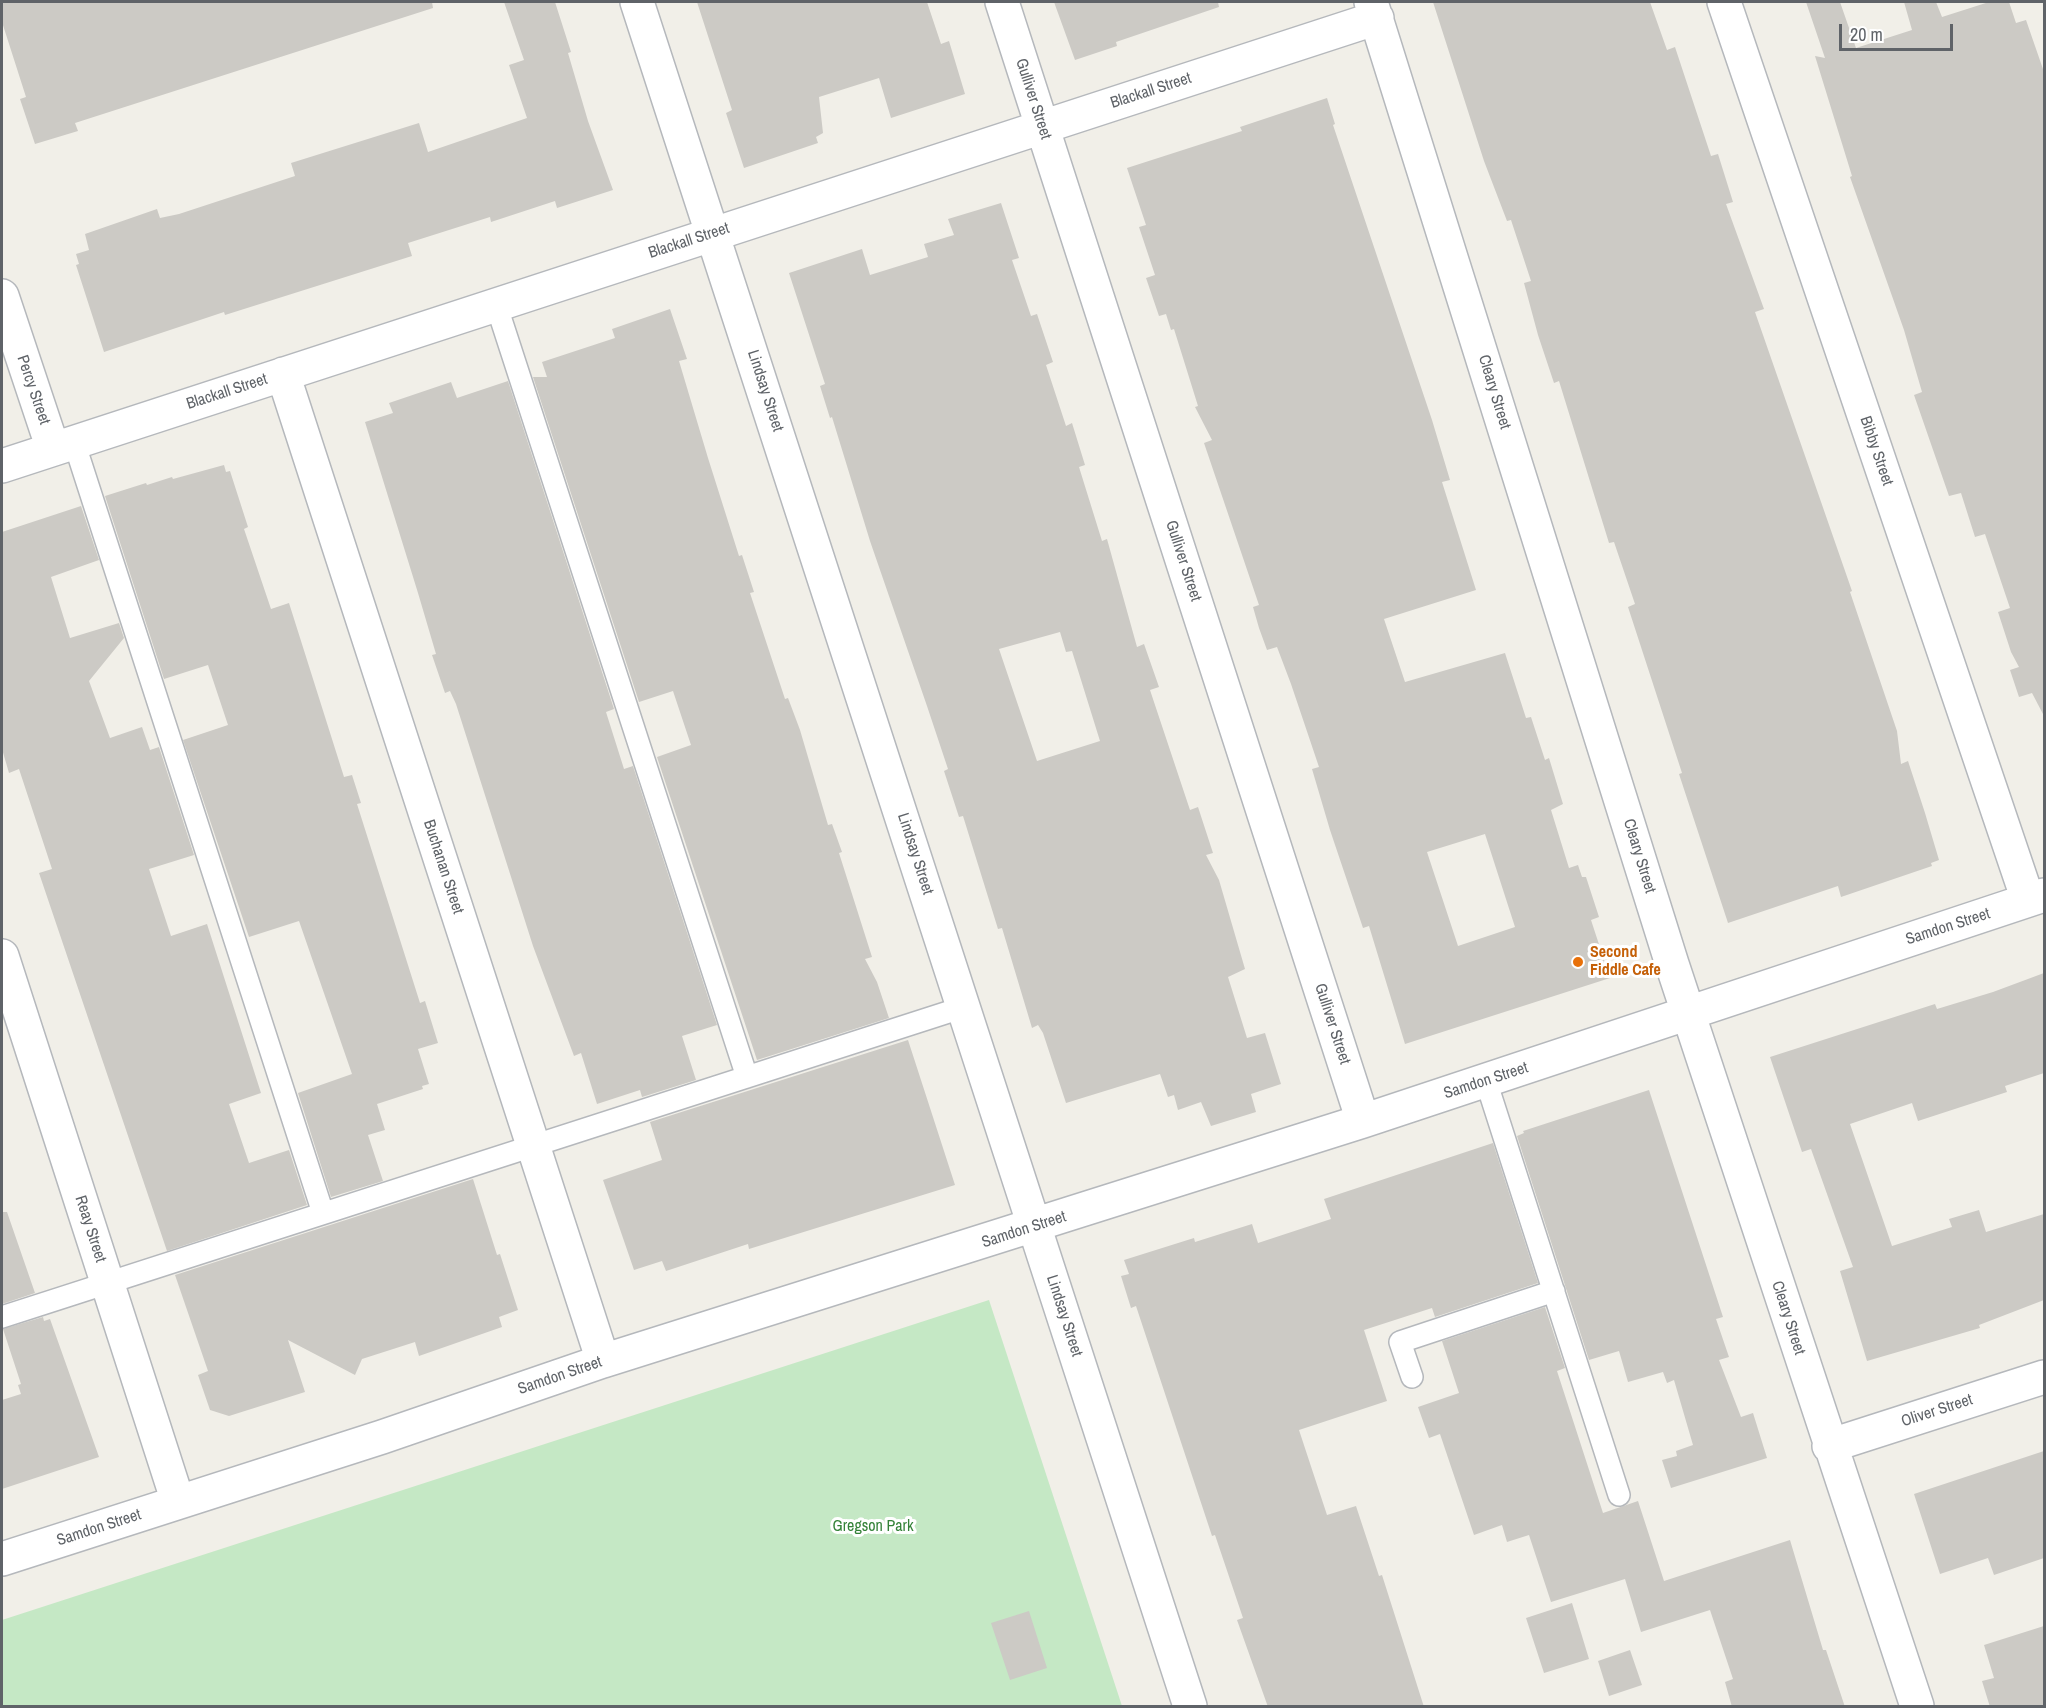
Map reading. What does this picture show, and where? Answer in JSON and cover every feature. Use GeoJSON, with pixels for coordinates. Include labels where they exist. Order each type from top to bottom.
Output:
{"type":"FeatureCollection","features":[{"type":"Feature","properties":{"kind":"street","name":"Lindsay Street"},"geometry":{"type":"LineString","coordinates":[[637,2],[714,233],[1190,1707]]}},
{"type":"Feature","properties":{"kind":"street","name":"Gulliver Street"},"geometry":{"type":"LineString","coordinates":[[1002,2],[1364,1121]]}},
{"type":"Feature","properties":{"kind":"street","name":"Bibby Street"},"geometry":{"type":"LineString","coordinates":[[1724,2],[2036,898]]}},
{"type":"Feature","properties":{"kind":"street","name":"Blackall Street"},"geometry":{"type":"LineString","coordinates":[[2,466],[1042,126],[1374,10]]}},
{"type":"Feature","properties":{"kind":"street","name":"Cleary Street"},"geometry":{"type":"LineString","coordinates":[[1374,10],[1689,1013],[1829,1446],[1917,1707]]}},
{"type":"Feature","properties":{"kind":"street","name":"Percy Street"},"geometry":{"type":"LineString","coordinates":[[2,297],[63,446]]}},
{"type":"Feature","properties":{"kind":"street","name":"Buchanan Street"},"geometry":{"type":"LineString","coordinates":[[283,374],[603,1361]]}},
{"type":"Feature","properties":{"kind":"street","name":"Samdon Street"},"geometry":{"type":"LineString","coordinates":[[2,1559],[382,1437],[603,1361],[1036,1227],[1364,1121],[2036,898]]}},
{"type":"Feature","properties":{"kind":"street","name":"Reay Street"},"geometry":{"type":"LineString","coordinates":[[2,956],[178,1502]]}},
{"type":"Feature","properties":{"kind":"street","name":"Oliver Street"},"geometry":{"type":"LineString","coordinates":[[1829,1446],[2044,1377]]}},
{"type":"Feature","properties":{"kind":"lane"},"geometry":{"type":"LineString","coordinates":[[496,304],[747,1077]]}},
{"type":"Feature","properties":{"kind":"lane"},"geometry":{"type":"LineString","coordinates":[[63,446],[323,1213]]}},
{"type":"Feature","properties":{"kind":"lane"},"geometry":{"type":"LineString","coordinates":[[2,1317],[964,1007]]}},
{"type":"Feature","properties":{"kind":"lane"},"geometry":{"type":"LineString","coordinates":[[1486,1081],[1619,1495]]}},
{"type":"Feature","properties":{"kind":"lane"},"geometry":{"type":"LineString","coordinates":[[1412,1377],[1400,1342],[1554,1291]]}},
{"type":"Feature","properties":{"kind":"green space","name":"Gregson Park"},"geometry":{"type":"Polygon","coordinates":[[[989,1300],[1122,1706],[2,1706],[2,1620],[989,1300]]]}},
{"type":"Feature","properties":{"kind":"building"},"geometry":{"type":"Polygon","coordinates":[[[2,2],[432,2],[433,8],[75,123],[78,131],[35,144],[20,99],[26,97],[2,22],[2,2]]]}},
{"type":"Feature","properties":{"kind":"building"},"geometry":{"type":"Polygon","coordinates":[[[504,2],[555,2],[571,52],[568,53],[588,121],[613,190],[557,208],[555,201],[491,222],[490,217],[408,243],[412,256],[225,315],[224,312],[104,352],[76,265],[79,264],[76,254],[89,250],[85,234],[157,209],[160,218],[179,214],[295,176],[291,163],[419,123],[428,152],[527,118],[509,65],[524,60],[504,2]]]}},
{"type":"Feature","properties":{"kind":"building"},"geometry":{"type":"Polygon","coordinates":[[[697,2],[927,2],[941,44],[949,41],[965,94],[891,118],[879,78],[819,97],[823,133],[816,137],[818,143],[744,168],[726,113],[732,110],[697,2]]]}},
{"type":"Feature","properties":{"kind":"building"},"geometry":{"type":"Polygon","coordinates":[[[1054,2],[1218,2],[1219,7],[1116,42],[1117,46],[1075,60],[1054,2]]]}},
{"type":"Feature","properties":{"kind":"building"},"geometry":{"type":"Polygon","coordinates":[[[1433,2],[1650,2],[1667,50],[1675,47],[1711,156],[1718,154],[1733,202],[1726,204],[1764,309],[1755,312],[1852,591],[1850,592],[1897,731],[1901,764],[1908,761],[1925,813],[1939,860],[1931,863],[1932,866],[1841,897],[1838,886],[1728,923],[1628,607],[1635,604],[1614,542],[1609,543],[1559,381],[1554,383],[1524,283],[1531,281],[1511,220],[1507,221],[1484,161],[1433,2]]]}},
{"type":"Feature","properties":{"kind":"building"},"geometry":{"type":"Polygon","coordinates":[[[1806,2],[1840,2],[1856,48],[1912,30],[1904,2],[1936,2],[1942,17],[1989,2],[2009,2],[2016,23],[2026,20],[2044,72],[2044,716],[2032,693],[2019,697],[2010,670],[2019,667],[2011,652],[1998,612],[2010,608],[1985,534],[1975,537],[1961,493],[1949,496],[1914,395],[1922,392],[1904,330],[1850,177],[1852,176],[1815,56],[1825,58],[1806,2]]]}},
{"type":"Feature","properties":{"kind":"building"},"geometry":{"type":"Polygon","coordinates":[[[1327,98],[1335,124],[1333,125],[1432,420],[1450,480],[1442,482],[1476,590],[1384,619],[1405,682],[1505,653],[1526,718],[1531,717],[1545,760],[1549,758],[1563,804],[1551,810],[1569,868],[1578,865],[1582,877],[1586,877],[1599,917],[1591,920],[1610,978],[1405,1044],[1369,926],[1363,928],[1330,830],[1312,769],[1319,767],[1291,684],[1277,647],[1267,650],[1259,628],[1253,607],[1259,605],[1204,443],[1212,440],[1195,407],[1198,406],[1174,329],[1171,330],[1166,314],[1159,316],[1146,278],[1155,275],[1139,227],[1146,225],[1127,168],[1242,131],[1240,127],[1327,98]],[[1485,834],[1427,852],[1458,946],[1515,927],[1485,834]]]}},
{"type":"Feature","properties":{"kind":"building"},"geometry":{"type":"Polygon","coordinates":[[[1001,203],[1019,258],[1012,260],[1031,316],[1037,314],[1053,362],[1046,365],[1066,426],[1072,423],[1085,465],[1079,467],[1102,541],[1107,539],[1137,647],[1144,644],[1159,687],[1150,690],[1190,810],[1198,807],[1213,853],[1206,855],[1219,880],[1245,969],[1228,977],[1247,1038],[1265,1033],[1281,1084],[1251,1094],[1256,1112],[1211,1126],[1201,1102],[1178,1110],[1174,1095],[1168,1097],[1160,1074],[1066,1103],[1043,1033],[1038,1025],[1032,1028],[1002,928],[998,929],[963,816],[959,817],[944,771],[948,769],[820,386],[825,384],[789,273],[862,249],[870,275],[928,257],[924,244],[954,235],[948,219],[1001,203]],[[1060,632],[999,649],[1037,761],[1100,741],[1072,651],[1066,652],[1060,632]]]}},
{"type":"Feature","properties":{"kind":"building"},"geometry":{"type":"Polygon","coordinates":[[[670,309],[687,359],[679,361],[708,458],[739,556],[742,555],[754,592],[750,593],[785,699],[788,698],[800,730],[828,825],[832,824],[842,852],[839,853],[872,957],[865,959],[877,982],[889,1018],[757,1060],[657,757],[691,745],[673,691],[639,702],[533,377],[547,377],[542,362],[615,338],[612,329],[670,309]]]}},
{"type":"Feature","properties":{"kind":"building"},"geometry":{"type":"Polygon","coordinates":[[[508,381],[614,709],[606,712],[624,769],[633,766],[717,1025],[682,1036],[696,1080],[642,1097],[640,1090],[597,1104],[581,1053],[574,1056],[533,946],[456,704],[450,691],[445,693],[432,655],[436,654],[365,422],[393,413],[389,403],[451,382],[457,398],[508,381]]]}},
{"type":"Feature","properties":{"kind":"building"},"geometry":{"type":"Polygon","coordinates":[[[224,465],[226,472],[230,471],[248,527],[244,529],[271,609],[289,603],[344,777],[352,775],[361,803],[357,804],[420,1003],[425,1001],[438,1043],[418,1049],[429,1084],[422,1086],[423,1089],[377,1104],[385,1130],[368,1135],[383,1181],[331,1197],[298,1093],[352,1074],[299,921],[249,937],[183,740],[228,725],[208,665],[164,679],[105,496],[146,483],[147,485],[172,477],[173,479],[224,465]]]}},
{"type":"Feature","properties":{"kind":"building"},"geometry":{"type":"Polygon","coordinates":[[[81,506],[99,560],[51,577],[70,638],[119,623],[124,638],[89,681],[110,738],[142,727],[150,750],[159,747],[194,855],[149,869],[171,936],[207,924],[261,1093],[229,1104],[249,1163],[289,1150],[307,1205],[167,1251],[39,873],[52,869],[19,769],[9,773],[2,749],[2,532],[81,506]]]}},
{"type":"Feature","properties":{"kind":"building"},"geometry":{"type":"Polygon","coordinates":[[[2044,973],[2044,1073],[2005,1086],[2007,1092],[1918,1121],[1912,1103],[1850,1124],[1892,1246],[1952,1227],[1949,1219],[1979,1210],[1986,1232],[2044,1214],[2044,1300],[1979,1325],[1980,1328],[1867,1361],[1840,1271],[1853,1267],[1811,1149],[1802,1152],[1770,1057],[1935,1004],[1937,1009],[1993,992],[2044,973]]]}},
{"type":"Feature","properties":{"kind":"building"},"geometry":{"type":"Polygon","coordinates":[[[908,1040],[955,1185],[749,1249],[748,1244],[666,1271],[662,1261],[634,1270],[603,1180],[662,1160],[650,1122],[908,1040]]]}},
{"type":"Feature","properties":{"kind":"building"},"geometry":{"type":"Polygon","coordinates":[[[1649,1090],[1723,1317],[1716,1319],[1729,1357],[1719,1360],[1741,1417],[1753,1413],[1767,1458],[1671,1488],[1662,1460],[1677,1456],[1676,1451],[1693,1445],[1674,1380],[1667,1383],[1663,1372],[1628,1382],[1619,1351],[1589,1360],[1517,1136],[1524,1133],[1523,1131],[1649,1090]]]}},
{"type":"Feature","properties":{"kind":"building"},"geometry":{"type":"Polygon","coordinates":[[[1493,1143],[1538,1283],[1435,1317],[1432,1308],[1364,1330],[1387,1401],[1299,1430],[1327,1515],[1356,1506],[1379,1576],[1382,1575],[1424,1707],[1268,1707],[1237,1620],[1243,1618],[1215,1535],[1212,1536],[1136,1306],[1131,1308],[1121,1276],[1129,1274],[1124,1260],[1194,1238],[1195,1242],[1252,1224],[1258,1243],[1331,1219],[1324,1199],[1493,1143]]]}},
{"type":"Feature","properties":{"kind":"building"},"geometry":{"type":"Polygon","coordinates":[[[473,1179],[497,1255],[500,1254],[518,1310],[499,1317],[502,1327],[419,1356],[415,1342],[362,1359],[355,1375],[288,1340],[305,1392],[229,1416],[210,1410],[198,1375],[208,1371],[175,1275],[473,1179]]]}},
{"type":"Feature","properties":{"kind":"building"},"geometry":{"type":"Polygon","coordinates":[[[2,1212],[7,1212],[35,1293],[2,1304],[2,1212]]]}},
{"type":"Feature","properties":{"kind":"building"},"geometry":{"type":"Polygon","coordinates":[[[1545,1307],[1565,1368],[1557,1371],[1603,1513],[1638,1501],[1664,1581],[1790,1540],[1823,1650],[1826,1650],[1845,1707],[1732,1707],[1725,1682],[1733,1679],[1710,1610],[1641,1632],[1625,1579],[1551,1602],[1529,1535],[1507,1542],[1502,1525],[1474,1535],[1440,1434],[1429,1438],[1418,1407],[1459,1393],[1442,1341],[1545,1307]]]}},
{"type":"Feature","properties":{"kind":"building"},"geometry":{"type":"Polygon","coordinates":[[[43,1317],[44,1321],[50,1319],[99,1457],[2,1489],[2,1400],[21,1394],[18,1385],[21,1384],[3,1329],[43,1317]]]}},
{"type":"Feature","properties":{"kind":"building"},"geometry":{"type":"Polygon","coordinates":[[[2044,1451],[2044,1558],[1994,1575],[1988,1558],[1940,1574],[1914,1494],[2044,1451]]]}},
{"type":"Feature","properties":{"kind":"building"},"geometry":{"type":"Polygon","coordinates":[[[1572,1603],[1589,1659],[1544,1673],[1526,1618],[1572,1603]]]}},
{"type":"Feature","properties":{"kind":"building"},"geometry":{"type":"Polygon","coordinates":[[[1029,1611],[1047,1668],[1010,1680],[991,1623],[1029,1611]]]}},
{"type":"Feature","properties":{"kind":"building"},"geometry":{"type":"Polygon","coordinates":[[[2044,1626],[2044,1707],[1990,1707],[1982,1681],[1994,1678],[1984,1645],[2044,1626]]]}},
{"type":"Feature","properties":{"kind":"building"},"geometry":{"type":"Polygon","coordinates":[[[1630,1650],[1642,1685],[1609,1696],[1598,1661],[1630,1650]]]}},
{"type":"Feature","properties":{"kind":"place","name":"Second Fiddle Cafe"},"geometry":{"type":"Point","coordinates":[1578,962]}}]}
